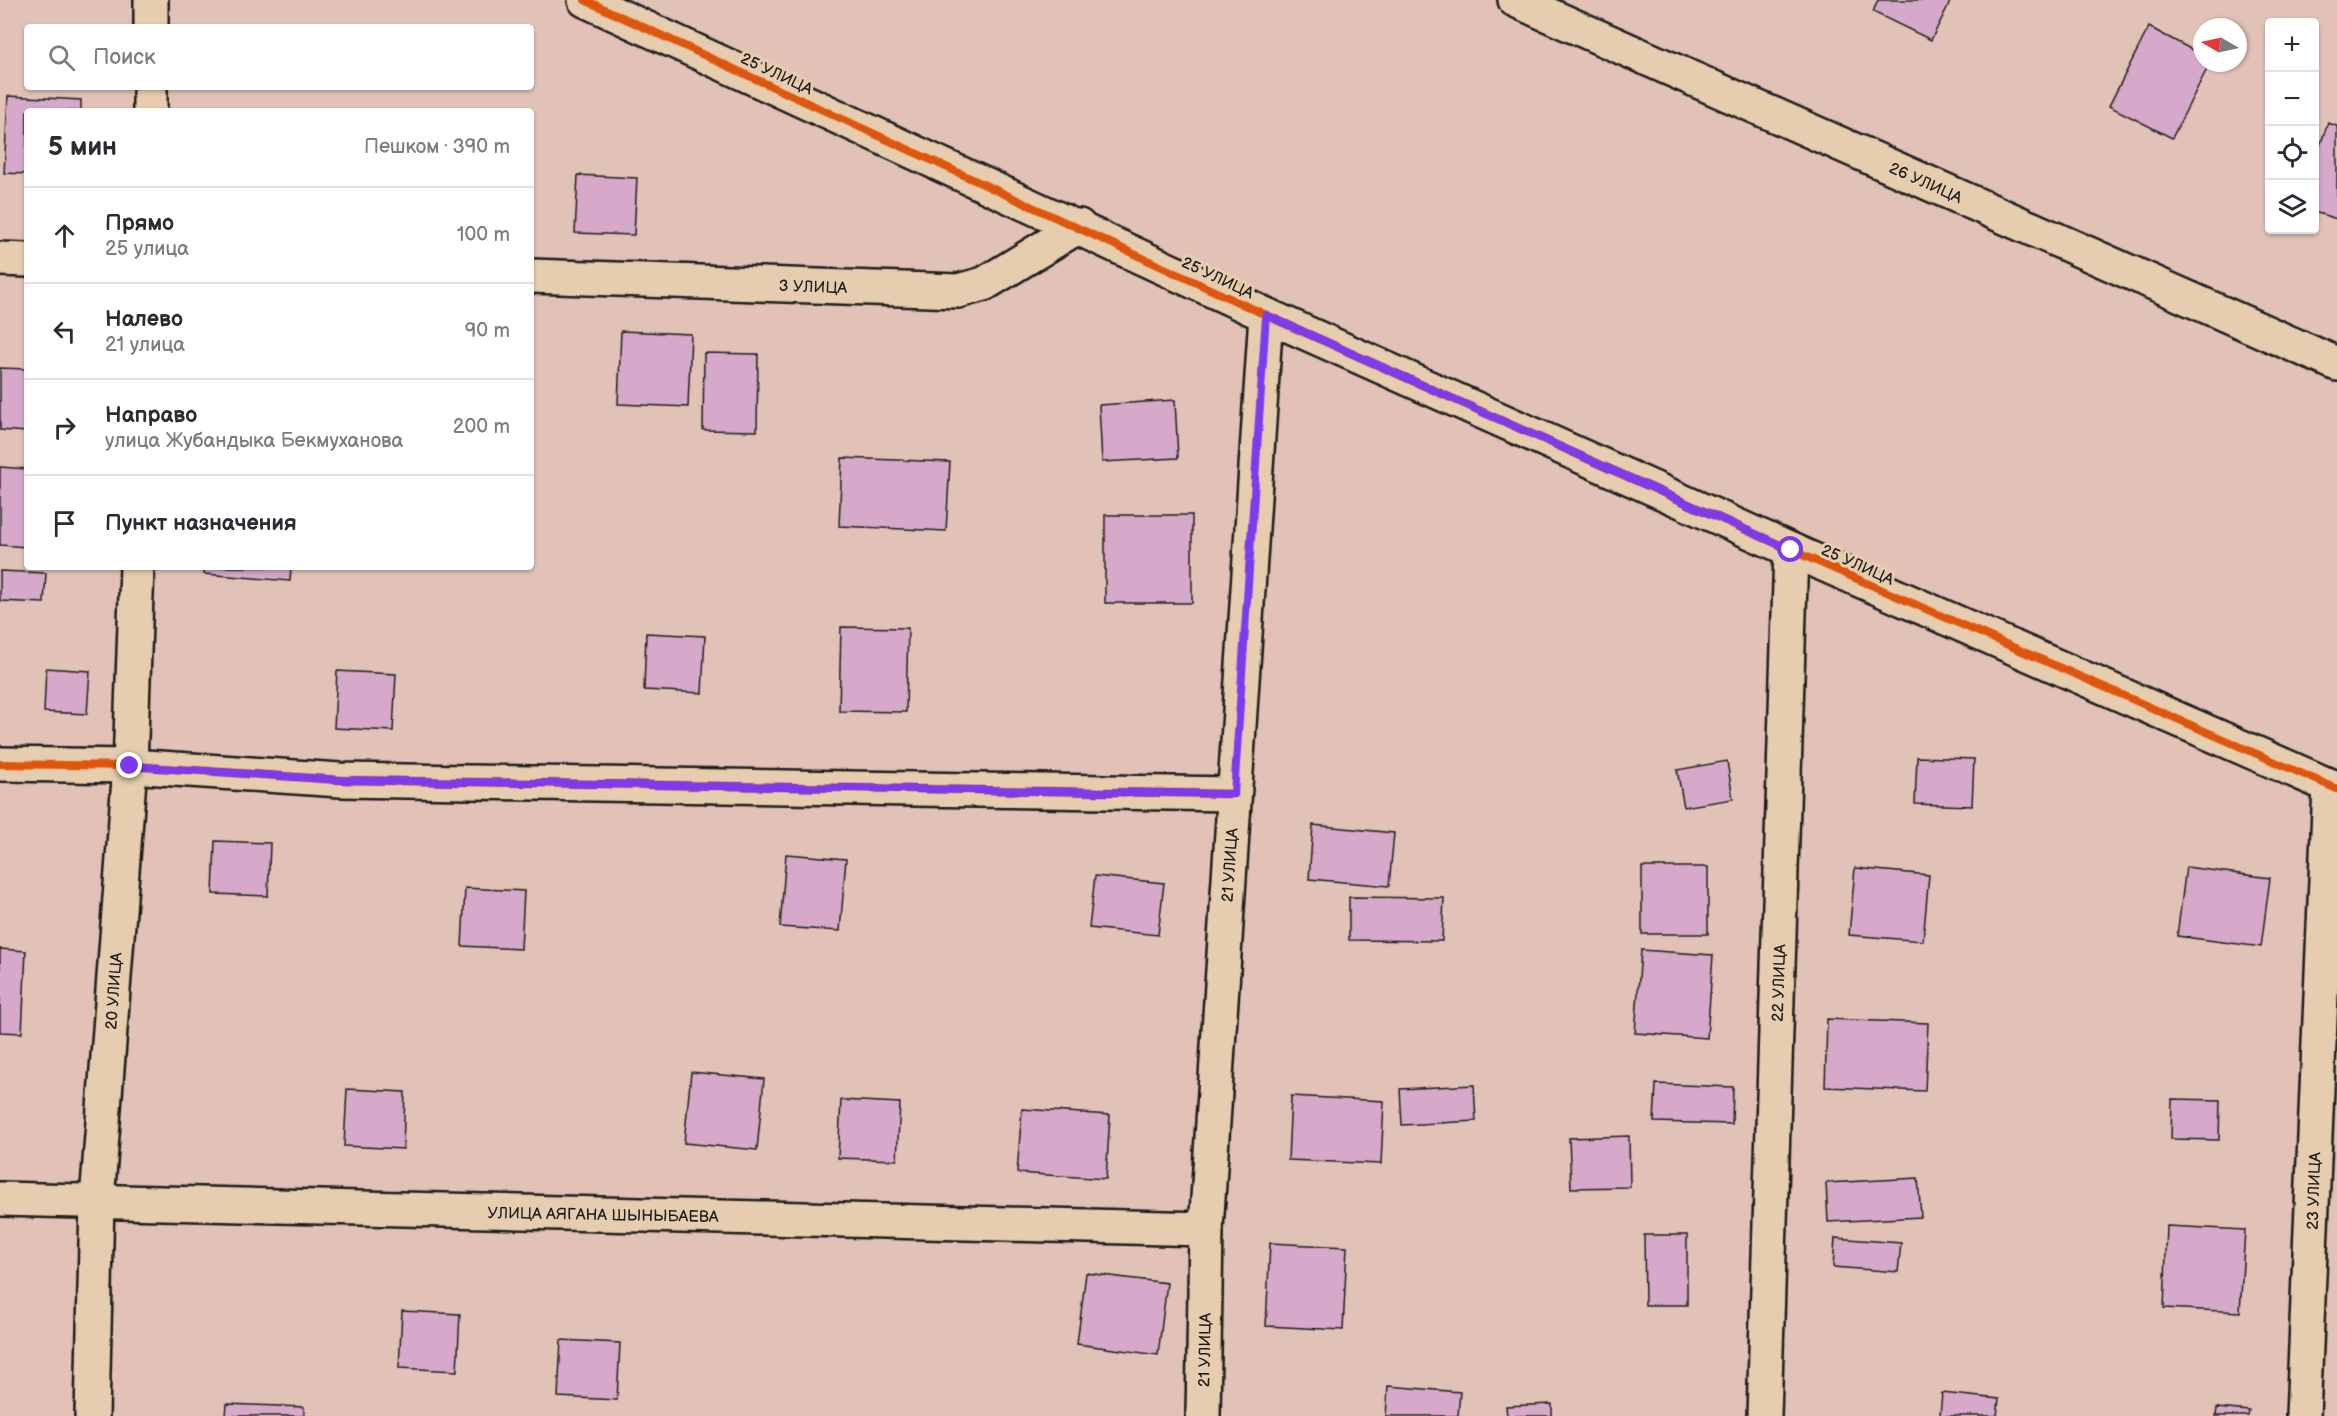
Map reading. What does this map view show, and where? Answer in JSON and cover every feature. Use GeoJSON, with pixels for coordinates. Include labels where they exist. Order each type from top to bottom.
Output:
{"type":"FeatureCollection","features":[{"type":"Feature","properties":{"kind":"street"},"geometry":{"type":"LineString","coordinates":[[150,24],[151,0]]}},
{"type":"Feature","properties":{"kind":"street","name":"25 УЛИЦА"},"geometry":{"type":"LineString","coordinates":[[585,0],[1079,226],[1266,315],[1791,550],[2334,787]]}},
{"type":"Feature","properties":{"kind":"street","name":"26 УЛИЦА"},"geometry":{"type":"LineString","coordinates":[[1515,0],[2337,364]]}},
{"type":"Feature","properties":{"kind":"street"},"geometry":{"type":"LineString","coordinates":[[150,90],[150,108]]}},
{"type":"Feature","properties":{"kind":"street","name":"3 УЛИЦА"},"geometry":{"type":"LineString","coordinates":[[534,276],[958,291],[984,284],[1079,226]]}},
{"type":"Feature","properties":{"kind":"street"},"geometry":{"type":"LineString","coordinates":[[0,259],[24,260]]}},
{"type":"Feature","properties":{"kind":"street","name":"21 УЛИЦА"},"geometry":{"type":"LineString","coordinates":[[1203,1416],[1206,1229],[1266,315]]}},
{"type":"Feature","properties":{"kind":"street","name":"22 УЛИЦА"},"geometry":{"type":"LineString","coordinates":[[1764,1416],[1791,550]]}},
{"type":"Feature","properties":{"kind":"street","name":"20 УЛИЦА"},"geometry":{"type":"LineString","coordinates":[[92,1416],[98,1201],[130,766],[137,570]]}},
{"type":"Feature","properties":{"kind":"street"},"geometry":{"type":"LineString","coordinates":[[0,764],[130,766],[340,780],[1234,794]]}},
{"type":"Feature","properties":{"kind":"street","name":"23 УЛИЦА"},"geometry":{"type":"LineString","coordinates":[[2303,1416],[2334,787]]}},
{"type":"Feature","properties":{"kind":"street","name":"УЛИЦА АЯГАНА ШЫНЫБАЕВА"},"geometry":{"type":"LineString","coordinates":[[0,1199],[1206,1229]]}},
{"type":"Feature","properties":{"kind":"building"},"geometry":{"type":"Polygon","coordinates":[[[1878,0],[1951,0],[1931,40],[1873,12],[1878,0]]]}},
{"type":"Feature","properties":{"kind":"building"},"geometry":{"type":"Polygon","coordinates":[[[2149,27],[2193,50],[2193,72],[2205,72],[2172,138],[2109,106],[2149,27]]]}},
{"type":"Feature","properties":{"kind":"building"},"geometry":{"type":"Polygon","coordinates":[[[8,96],[81,100],[81,108],[24,108],[24,174],[4,173],[8,96]]]}},
{"type":"Feature","properties":{"kind":"building"},"geometry":{"type":"Polygon","coordinates":[[[2328,123],[2337,126],[2337,219],[2319,214],[2319,148],[2328,123]]]}},
{"type":"Feature","properties":{"kind":"building"},"geometry":{"type":"Polygon","coordinates":[[[578,175],[637,178],[634,235],[575,233],[578,175]]]}},
{"type":"Feature","properties":{"kind":"building"},"geometry":{"type":"Polygon","coordinates":[[[621,331],[691,334],[688,407],[618,404],[621,331]]]}},
{"type":"Feature","properties":{"kind":"building"},"geometry":{"type":"Polygon","coordinates":[[[704,353],[758,354],[757,431],[703,430],[704,353]]]}},
{"type":"Feature","properties":{"kind":"building"},"geometry":{"type":"Polygon","coordinates":[[[0,368],[24,369],[24,432],[0,430],[0,368]]]}},
{"type":"Feature","properties":{"kind":"building"},"geometry":{"type":"Polygon","coordinates":[[[1175,400],[1178,458],[1102,462],[1099,405],[1175,400]]]}},
{"type":"Feature","properties":{"kind":"building"},"geometry":{"type":"Polygon","coordinates":[[[842,458],[950,462],[946,531],[839,526],[842,458]]]}},
{"type":"Feature","properties":{"kind":"building"},"geometry":{"type":"Polygon","coordinates":[[[0,467],[24,469],[24,547],[0,545],[0,467]]]}},
{"type":"Feature","properties":{"kind":"building"},"geometry":{"type":"Polygon","coordinates":[[[1105,515],[1192,515],[1192,603],[1105,603],[1105,515]]]}},
{"type":"Feature","properties":{"kind":"building"},"geometry":{"type":"Polygon","coordinates":[[[205,570],[291,570],[290,581],[204,574],[205,570]]]}},
{"type":"Feature","properties":{"kind":"building"},"geometry":{"type":"Polygon","coordinates":[[[0,571],[46,573],[44,603],[0,601],[0,571]]]}},
{"type":"Feature","properties":{"kind":"building"},"geometry":{"type":"Polygon","coordinates":[[[841,627],[908,628],[906,712],[839,711],[841,627]]]}},
{"type":"Feature","properties":{"kind":"building"},"geometry":{"type":"Polygon","coordinates":[[[646,633],[705,636],[702,693],[644,690],[646,633]]]}},
{"type":"Feature","properties":{"kind":"building"},"geometry":{"type":"Polygon","coordinates":[[[46,668],[90,671],[87,714],[44,712],[46,668]]]}},
{"type":"Feature","properties":{"kind":"building"},"geometry":{"type":"Polygon","coordinates":[[[337,671],[396,674],[393,731],[334,728],[337,671]]]}},
{"type":"Feature","properties":{"kind":"building"},"geometry":{"type":"Polygon","coordinates":[[[1917,757],[1974,759],[1972,806],[1915,804],[1917,757]]]}},
{"type":"Feature","properties":{"kind":"building"},"geometry":{"type":"Polygon","coordinates":[[[1727,761],[1733,799],[1684,807],[1677,770],[1727,761]]]}},
{"type":"Feature","properties":{"kind":"building"},"geometry":{"type":"Polygon","coordinates":[[[1313,825],[1394,833],[1389,886],[1309,879],[1313,825]]]}},
{"type":"Feature","properties":{"kind":"building"},"geometry":{"type":"Polygon","coordinates":[[[215,841],[270,843],[268,896],[213,894],[215,841]]]}},
{"type":"Feature","properties":{"kind":"building"},"geometry":{"type":"Polygon","coordinates":[[[786,854],[846,859],[840,931],[780,927],[786,854]]]}},
{"type":"Feature","properties":{"kind":"building"},"geometry":{"type":"Polygon","coordinates":[[[1642,867],[1708,867],[1708,934],[1642,934],[1642,867]]]}},
{"type":"Feature","properties":{"kind":"building"},"geometry":{"type":"Polygon","coordinates":[[[2186,867],[2270,878],[2261,947],[2177,936],[2186,867]]]}},
{"type":"Feature","properties":{"kind":"building"},"geometry":{"type":"Polygon","coordinates":[[[1855,868],[1929,875],[1923,941],[1849,935],[1855,868]]]}},
{"type":"Feature","properties":{"kind":"building"},"geometry":{"type":"Polygon","coordinates":[[[1095,876],[1164,883],[1158,935],[1089,928],[1095,876]]]}},
{"type":"Feature","properties":{"kind":"building"},"geometry":{"type":"Polygon","coordinates":[[[465,888],[524,891],[521,949],[462,946],[465,888]]]}},
{"type":"Feature","properties":{"kind":"building"},"geometry":{"type":"Polygon","coordinates":[[[1349,897],[1444,898],[1442,941],[1349,940],[1349,897]]]}},
{"type":"Feature","properties":{"kind":"building"},"geometry":{"type":"Polygon","coordinates":[[[0,949],[26,951],[22,1033],[0,1032],[0,949]]]}},
{"type":"Feature","properties":{"kind":"building"},"geometry":{"type":"Polygon","coordinates":[[[1641,950],[1713,955],[1707,1038],[1635,1033],[1641,950]]]}},
{"type":"Feature","properties":{"kind":"building"},"geometry":{"type":"Polygon","coordinates":[[[1827,1019],[1928,1023],[1925,1091],[1825,1087],[1827,1019]]]}},
{"type":"Feature","properties":{"kind":"building"},"geometry":{"type":"Polygon","coordinates":[[[691,1072],[764,1079],[757,1150],[684,1143],[691,1072]]]}},
{"type":"Feature","properties":{"kind":"building"},"geometry":{"type":"Polygon","coordinates":[[[1656,1084],[1733,1087],[1732,1124],[1654,1122],[1656,1084]]]}},
{"type":"Feature","properties":{"kind":"building"},"geometry":{"type":"Polygon","coordinates":[[[1474,1085],[1476,1121],[1402,1125],[1400,1089],[1474,1085]]]}},
{"type":"Feature","properties":{"kind":"building"},"geometry":{"type":"Polygon","coordinates":[[[347,1089],[405,1092],[403,1149],[344,1146],[347,1089]]]}},
{"type":"Feature","properties":{"kind":"building"},"geometry":{"type":"Polygon","coordinates":[[[1291,1096],[1384,1101],[1381,1164],[1288,1160],[1291,1096]]]}},
{"type":"Feature","properties":{"kind":"building"},"geometry":{"type":"Polygon","coordinates":[[[2172,1099],[2220,1100],[2219,1140],[2171,1139],[2172,1099]]]}},
{"type":"Feature","properties":{"kind":"building"},"geometry":{"type":"Polygon","coordinates":[[[841,1100],[900,1103],[897,1160],[838,1158],[841,1100]]]}},
{"type":"Feature","properties":{"kind":"building"},"geometry":{"type":"Polygon","coordinates":[[[1022,1109],[1110,1115],[1106,1179],[1017,1173],[1022,1109]]]}},
{"type":"Feature","properties":{"kind":"building"},"geometry":{"type":"Polygon","coordinates":[[[1629,1136],[1630,1187],[1571,1188],[1569,1138],[1629,1136]]]}},
{"type":"Feature","properties":{"kind":"building"},"geometry":{"type":"Polygon","coordinates":[[[1918,1178],[1921,1217],[1828,1222],[1826,1183],[1918,1178]]]}},
{"type":"Feature","properties":{"kind":"building"},"geometry":{"type":"Polygon","coordinates":[[[2167,1226],[2245,1230],[2240,1312],[2164,1308],[2167,1226]]]}},
{"type":"Feature","properties":{"kind":"building"},"geometry":{"type":"Polygon","coordinates":[[[1644,1235],[1687,1235],[1687,1305],[1645,1305],[1644,1235]]]}},
{"type":"Feature","properties":{"kind":"building"},"geometry":{"type":"Polygon","coordinates":[[[1835,1238],[1901,1243],[1898,1272],[1833,1267],[1835,1238]]]}},
{"type":"Feature","properties":{"kind":"building"},"geometry":{"type":"Polygon","coordinates":[[[1270,1243],[1347,1247],[1343,1330],[1266,1326],[1270,1243]]]}},
{"type":"Feature","properties":{"kind":"building"},"geometry":{"type":"Polygon","coordinates":[[[1086,1273],[1167,1283],[1158,1355],[1077,1344],[1086,1273]]]}},
{"type":"Feature","properties":{"kind":"building"},"geometry":{"type":"Polygon","coordinates":[[[402,1311],[460,1314],[457,1371],[399,1368],[402,1311]]]}},
{"type":"Feature","properties":{"kind":"building"},"geometry":{"type":"Polygon","coordinates":[[[561,1340],[620,1343],[617,1400],[558,1397],[561,1340]]]}},
{"type":"Feature","properties":{"kind":"building"},"geometry":{"type":"Polygon","coordinates":[[[1388,1386],[1460,1392],[1458,1416],[1386,1416],[1388,1386]]]}},
{"type":"Feature","properties":{"kind":"building"},"geometry":{"type":"Polygon","coordinates":[[[1942,1393],[1999,1399],[1997,1416],[1940,1416],[1942,1393]]]}},
{"type":"Feature","properties":{"kind":"building"},"geometry":{"type":"Polygon","coordinates":[[[227,1404],[304,1407],[304,1416],[226,1416],[227,1404]]]}},
{"type":"Feature","properties":{"kind":"building"},"geometry":{"type":"Polygon","coordinates":[[[1552,1404],[1552,1416],[1507,1416],[1506,1406],[1552,1404]]]}},
{"type":"Feature","properties":{"kind":"building"},"geometry":{"type":"Polygon","coordinates":[[[2217,1408],[2249,1411],[2248,1416],[2216,1416],[2217,1408]]]}},
{"type":"Feature","properties":{"kind":"cycle path"},"geometry":{"type":"LineString","coordinates":[[585,0],[1266,315],[1791,550],[2337,789]]}},
{"type":"Feature","properties":{"kind":"cycle path"},"geometry":{"type":"LineString","coordinates":[[0,764],[130,766],[340,780],[1234,794]]}},
{"type":"Feature","properties":{"kind":"route"},"geometry":{"type":"LineString","coordinates":[[130,766],[340,780],[1234,794],[1266,315],[1791,550]]}}]}
